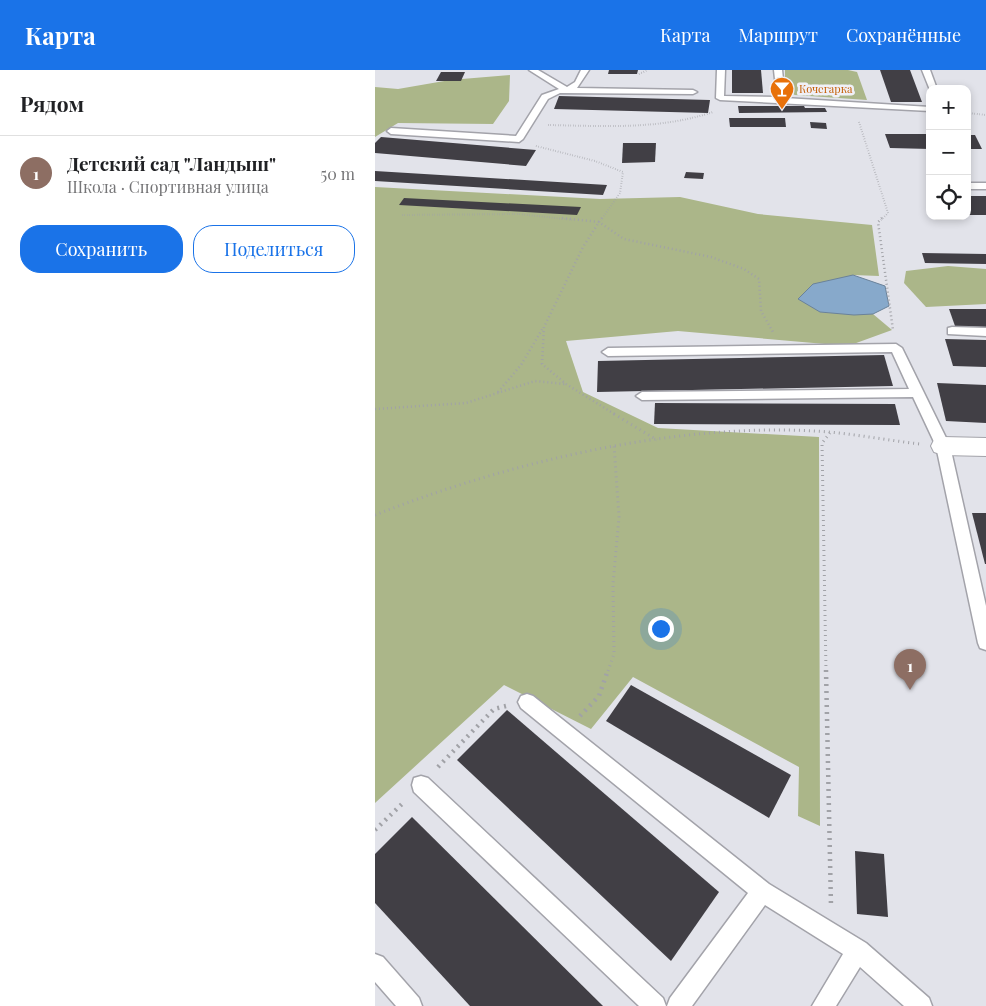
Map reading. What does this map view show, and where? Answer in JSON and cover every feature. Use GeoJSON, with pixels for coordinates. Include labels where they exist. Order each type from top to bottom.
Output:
{"type":"FeatureCollection","features":[{"type":"Feature","properties":{"kind":"street"},"geometry":{"type":"LineString","coordinates":[[943,446],[986,448]]}},
{"type":"Feature","properties":{"kind":"lane"},"geometry":{"type":"LineString","coordinates":[[533,70],[567,90]]}},
{"type":"Feature","properties":{"kind":"lane"},"geometry":{"type":"LineString","coordinates":[[567,90],[580,83],[585,70]]}},
{"type":"Feature","properties":{"kind":"lane"},"geometry":{"type":"LineString","coordinates":[[721,70],[720,98],[926,109]]}},
{"type":"Feature","properties":{"kind":"lane"},"geometry":{"type":"LineString","coordinates":[[778,70],[781,100]]}},
{"type":"Feature","properties":{"kind":"lane"},"geometry":{"type":"LineString","coordinates":[[926,70],[932,85]]}},
{"type":"Feature","properties":{"kind":"lane"},"geometry":{"type":"LineString","coordinates":[[391,131],[519,139],[545,97],[550,94],[567,90],[693,92]]}},
{"type":"Feature","properties":{"kind":"lane"},"geometry":{"type":"LineString","coordinates":[[971,186],[986,186]]}},
{"type":"Feature","properties":{"kind":"lane"},"geometry":{"type":"LineString","coordinates":[[952,331],[986,332]]}},
{"type":"Feature","properties":{"kind":"lane"},"geometry":{"type":"LineString","coordinates":[[608,352],[896,348],[943,446],[986,643]]}},
{"type":"Feature","properties":{"kind":"lane"},"geometry":{"type":"LineString","coordinates":[[642,396],[918,393]]}},
{"type":"Feature","properties":{"kind":"lane"},"geometry":{"type":"LineString","coordinates":[[527,702],[762,891],[858,951],[921,1006]]}},
{"type":"Feature","properties":{"kind":"lane"},"geometry":{"type":"LineString","coordinates":[[421,784],[655,1006]]}},
{"type":"Feature","properties":{"kind":"lane"},"geometry":{"type":"LineString","coordinates":[[678,1006],[762,891]]}},
{"type":"Feature","properties":{"kind":"lane"},"geometry":{"type":"LineString","coordinates":[[823,1006],[858,951]]}},
{"type":"Feature","properties":{"kind":"lane"},"geometry":{"type":"LineString","coordinates":[[375,965],[411,1006]]}},
{"type":"Feature","properties":{"kind":"path"},"geometry":{"type":"LineString","coordinates":[[547,125],[655,124],[710,114],[716,111],[720,98]]}},
{"type":"Feature","properties":{"kind":"path"},"geometry":{"type":"LineString","coordinates":[[853,106],[888,213],[878,222],[896,348]]}},
{"type":"Feature","properties":{"kind":"path"},"geometry":{"type":"LineString","coordinates":[[971,113],[986,115]]}},
{"type":"Feature","properties":{"kind":"path"},"geometry":{"type":"LineString","coordinates":[[497,393],[521,365],[544,327],[583,247],[599,222],[620,197],[625,184],[623,172],[595,161],[528,144]]}},
{"type":"Feature","properties":{"kind":"path"},"geometry":{"type":"LineString","coordinates":[[402,215],[519,214],[599,222],[623,239],[708,256],[743,267],[759,279],[761,311],[783,350]]}},
{"type":"Feature","properties":{"kind":"path"},"geometry":{"type":"LineString","coordinates":[[544,327],[542,364],[566,384],[657,440]]}},
{"type":"Feature","properties":{"kind":"path"},"geometry":{"type":"LineString","coordinates":[[375,409],[466,403],[535,381],[566,384]]}},
{"type":"Feature","properties":{"kind":"path"},"geometry":{"type":"LineString","coordinates":[[375,515],[433,492],[614,445],[738,430],[830,433],[943,446]]}},
{"type":"Feature","properties":{"kind":"path"},"geometry":{"type":"LineString","coordinates":[[830,433],[822,443],[831,934]]}},
{"type":"Feature","properties":{"kind":"path"},"geometry":{"type":"LineString","coordinates":[[565,733],[599,696],[614,654],[613,584],[619,517],[614,445]]}},
{"type":"Feature","properties":{"kind":"path"},"geometry":{"type":"LineString","coordinates":[[375,830],[494,709],[527,702]]}},
{"type":"Feature","properties":{"kind":"green space"},"geometry":{"type":"Polygon","coordinates":[[[785,70],[848,70],[857,72],[867,100],[795,95],[785,90],[785,70]]]}},
{"type":"Feature","properties":{"kind":"green space"},"geometry":{"type":"Polygon","coordinates":[[[510,75],[509,101],[493,124],[398,123],[375,137],[375,87],[398,89],[450,80],[510,75]]]}},
{"type":"Feature","properties":{"kind":"green space"},"geometry":{"type":"Polygon","coordinates":[[[375,187],[600,199],[680,197],[758,214],[872,225],[879,276],[853,275],[820,312],[873,314],[892,330],[848,346],[678,331],[566,341],[583,392],[658,428],[819,437],[820,826],[798,816],[799,767],[633,677],[591,729],[504,685],[375,803],[375,187]]]}},
{"type":"Feature","properties":{"kind":"green space"},"geometry":{"type":"Polygon","coordinates":[[[948,266],[986,269],[986,304],[926,307],[904,283],[906,271],[948,266]]]}},
{"type":"Feature","properties":{"kind":"water"},"geometry":{"type":"Polygon","coordinates":[[[853,275],[885,286],[889,306],[873,314],[854,315],[820,312],[798,299],[813,284],[853,275]]]}},
{"type":"Feature","properties":{"kind":"building"},"geometry":{"type":"Polygon","coordinates":[[[609,70],[638,70],[637,74],[608,74],[609,70]]]}},
{"type":"Feature","properties":{"kind":"building"},"geometry":{"type":"Polygon","coordinates":[[[732,70],[761,70],[763,93],[732,93],[732,70]]]}},
{"type":"Feature","properties":{"kind":"building"},"geometry":{"type":"Polygon","coordinates":[[[880,70],[910,70],[922,102],[891,102],[880,70]]]}},
{"type":"Feature","properties":{"kind":"building"},"geometry":{"type":"Polygon","coordinates":[[[441,72],[465,72],[461,81],[436,81],[441,72]]]}},
{"type":"Feature","properties":{"kind":"building"},"geometry":{"type":"Polygon","coordinates":[[[559,96],[710,100],[708,113],[554,109],[559,96]]]}},
{"type":"Feature","properties":{"kind":"building","name":"Кочегарка"},"geometry":{"type":"Polygon","coordinates":[[[738,106],[804,106],[805,108],[825,108],[827,112],[739,113],[738,106]]]}},
{"type":"Feature","properties":{"kind":"building"},"geometry":{"type":"Polygon","coordinates":[[[729,118],[785,118],[786,127],[730,127],[729,118]]]}},
{"type":"Feature","properties":{"kind":"building"},"geometry":{"type":"Polygon","coordinates":[[[810,122],[826,123],[827,129],[811,128],[810,122]]]}},
{"type":"Feature","properties":{"kind":"building"},"geometry":{"type":"Polygon","coordinates":[[[885,134],[926,134],[926,149],[890,148],[885,134]]]}},
{"type":"Feature","properties":{"kind":"building"},"geometry":{"type":"Polygon","coordinates":[[[971,135],[975,135],[982,149],[971,149],[971,135]]]}},
{"type":"Feature","properties":{"kind":"building"},"geometry":{"type":"Polygon","coordinates":[[[381,137],[536,150],[526,166],[375,153],[375,143],[381,137]]]}},
{"type":"Feature","properties":{"kind":"building"},"geometry":{"type":"Polygon","coordinates":[[[623,143],[656,143],[655,162],[622,163],[623,143]]]}},
{"type":"Feature","properties":{"kind":"building"},"geometry":{"type":"Polygon","coordinates":[[[375,171],[607,185],[603,195],[375,181],[375,171]]]}},
{"type":"Feature","properties":{"kind":"building"},"geometry":{"type":"Polygon","coordinates":[[[686,172],[704,173],[703,179],[684,178],[686,172]]]}},
{"type":"Feature","properties":{"kind":"building"},"geometry":{"type":"Polygon","coordinates":[[[971,196],[986,196],[986,215],[971,215],[971,196]]]}},
{"type":"Feature","properties":{"kind":"building"},"geometry":{"type":"Polygon","coordinates":[[[404,198],[581,207],[577,215],[399,205],[404,198]]]}},
{"type":"Feature","properties":{"kind":"building"},"geometry":{"type":"Polygon","coordinates":[[[922,253],[986,254],[986,264],[925,263],[922,253]]]}},
{"type":"Feature","properties":{"kind":"building"},"geometry":{"type":"Polygon","coordinates":[[[949,309],[986,309],[986,327],[955,326],[949,309]]]}},
{"type":"Feature","properties":{"kind":"building"},"geometry":{"type":"Polygon","coordinates":[[[945,339],[986,340],[986,367],[953,366],[945,339]]]}},
{"type":"Feature","properties":{"kind":"building"},"geometry":{"type":"Polygon","coordinates":[[[884,355],[893,386],[597,392],[598,361],[884,355]]]}},
{"type":"Feature","properties":{"kind":"building"},"geometry":{"type":"Polygon","coordinates":[[[937,383],[986,385],[986,423],[946,421],[937,383]]]}},
{"type":"Feature","properties":{"kind":"building"},"geometry":{"type":"Polygon","coordinates":[[[655,403],[895,404],[900,425],[654,424],[655,403]]]}},
{"type":"Feature","properties":{"kind":"building"},"geometry":{"type":"Polygon","coordinates":[[[972,513],[986,513],[986,564],[985,564],[972,513]]]}},
{"type":"Feature","properties":{"kind":"building"},"geometry":{"type":"Polygon","coordinates":[[[631,685],[791,775],[769,818],[606,721],[631,685]]]}},
{"type":"Feature","properties":{"kind":"building"},"geometry":{"type":"Polygon","coordinates":[[[507,710],[719,892],[671,961],[457,760],[507,710]]]}},
{"type":"Feature","properties":{"kind":"building"},"geometry":{"type":"Polygon","coordinates":[[[412,817],[603,1006],[470,1006],[375,903],[375,854],[412,817]]]}},
{"type":"Feature","properties":{"kind":"building"},"geometry":{"type":"Polygon","coordinates":[[[855,851],[884,854],[888,917],[857,914],[855,851]]]}},
{"type":"Feature","properties":{"kind":"place","name":"Кочегарка"},"geometry":{"type":"Point","coordinates":[782,110]}},
{"type":"Feature","properties":{"kind":"place","name":"Детский сад \"Ландыш\""},"geometry":{"type":"Point","coordinates":[910,690]}}]}
